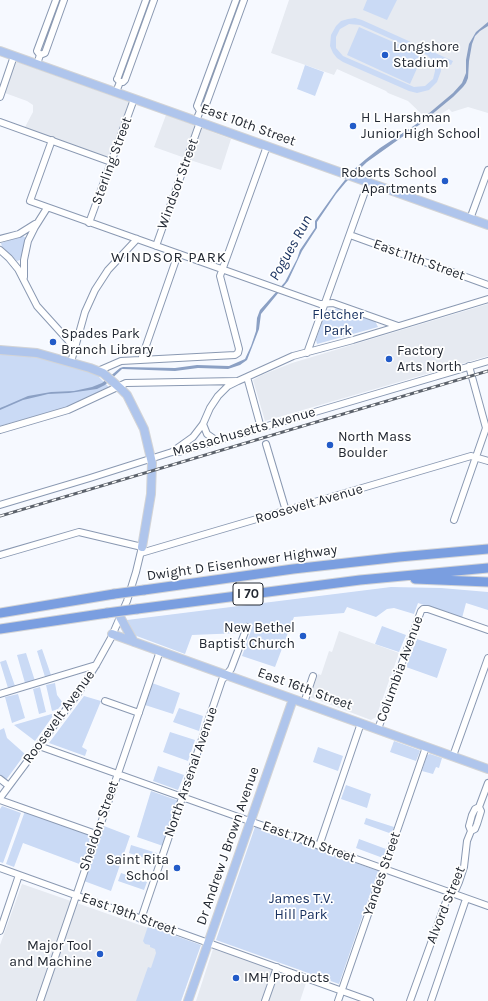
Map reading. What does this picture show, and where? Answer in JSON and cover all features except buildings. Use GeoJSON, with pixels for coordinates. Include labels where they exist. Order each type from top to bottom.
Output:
{"type":"FeatureCollection","features":[{"type":"Feature","properties":{"kind":"highway","name":"Dwight D Eisenhower Highway"},"geometry":{"type":"LineString","coordinates":[[0,613],[114,594],[294,569],[488,549]]}},
{"type":"Feature","properties":{"kind":"highway","name":"I 70"},"geometry":{"type":"LineString","coordinates":[[0,629],[107,613],[360,580],[488,568]]}},
{"type":"Feature","properties":{"kind":"highway"},"geometry":{"type":"LineString","coordinates":[[360,580],[407,579],[488,582]]}},
{"type":"Feature","properties":{"kind":"main road","name":"East 10th Street"},"geometry":{"type":"LineString","coordinates":[[0,51],[488,225]]}},
{"type":"Feature","properties":{"kind":"main road"},"geometry":{"type":"LineString","coordinates":[[0,350],[34,353],[71,362],[100,372],[119,387],[129,398],[142,423],[147,437],[151,458],[151,494],[142,550]]}},
{"type":"Feature","properties":{"kind":"main road"},"geometry":{"type":"LineString","coordinates":[[120,618],[134,642]]}},
{"type":"Feature","properties":{"kind":"main road","name":"East 16th Street"},"geometry":{"type":"LineString","coordinates":[[112,634],[488,769]]}},
{"type":"Feature","properties":{"kind":"main road","name":"Dr Andrew J Brown Avenue"},"geometry":{"type":"LineString","coordinates":[[188,1001],[293,699]]}},
{"type":"Feature","properties":{"kind":"street"},"geometry":{"type":"LineString","coordinates":[[40,55],[37,51],[56,0]]}},
{"type":"Feature","properties":{"kind":"street"},"geometry":{"type":"LineString","coordinates":[[37,64],[40,55],[45,53],[64,0]]}},
{"type":"Feature","properties":{"kind":"street"},"geometry":{"type":"LineString","coordinates":[[120,82],[117,79],[146,0]]}},
{"type":"Feature","properties":{"kind":"street"},"geometry":{"type":"LineString","coordinates":[[116,92],[120,82],[125,80],[154,0]]}},
{"type":"Feature","properties":{"kind":"street"},"geometry":{"type":"LineString","coordinates":[[236,0],[197,106],[200,111],[204,110],[244,0]]}},
{"type":"Feature","properties":{"kind":"street"},"geometry":{"type":"LineString","coordinates":[[0,97],[14,56]]}},
{"type":"Feature","properties":{"kind":"street","name":"Sterling Street"},"geometry":{"type":"LineString","coordinates":[[89,223],[134,99]]}},
{"type":"Feature","properties":{"kind":"street","name":"Windsor Street"},"geometry":{"type":"LineString","coordinates":[[156,246],[200,111]]}},
{"type":"Feature","properties":{"kind":"street"},"geometry":{"type":"LineString","coordinates":[[0,122],[111,162]]}},
{"type":"Feature","properties":{"kind":"street"},"geometry":{"type":"LineString","coordinates":[[52,140],[30,201],[320,304],[334,303],[398,326]]}},
{"type":"Feature","properties":{"kind":"street"},"geometry":{"type":"LineString","coordinates":[[100,372],[119,361],[235,355],[238,353],[239,349],[220,276],[267,146]]}},
{"type":"Feature","properties":{"kind":"street"},"geometry":{"type":"LineString","coordinates":[[470,219],[488,170]]}},
{"type":"Feature","properties":{"kind":"street"},"geometry":{"type":"LineString","coordinates":[[307,353],[368,183]]}},
{"type":"Feature","properties":{"kind":"street"},"geometry":{"type":"LineString","coordinates":[[24,279],[26,247],[37,223],[47,208]]}},
{"type":"Feature","properties":{"kind":"street"},"geometry":{"type":"LineString","coordinates":[[0,239],[19,234],[37,223]]}},
{"type":"Feature","properties":{"kind":"street","name":"East 11th Street"},"geometry":{"type":"LineString","coordinates":[[350,234],[488,285]]}},
{"type":"Feature","properties":{"kind":"street"},"geometry":{"type":"LineString","coordinates":[[71,362],[87,308],[98,285],[108,270],[137,239]]}},
{"type":"Feature","properties":{"kind":"street"},"geometry":{"type":"LineString","coordinates":[[0,250],[15,265],[24,279],[29,293],[37,306],[75,348]]}},
{"type":"Feature","properties":{"kind":"street"},"geometry":{"type":"LineString","coordinates":[[140,360],[178,254]]}},
{"type":"Feature","properties":{"kind":"street"},"geometry":{"type":"LineString","coordinates":[[172,452],[193,437],[204,424],[210,408],[218,396],[225,389],[246,377],[285,359],[488,299]]}},
{"type":"Feature","properties":{"kind":"street","name":"Massachusetts Avenue"},"geometry":{"type":"LineString","coordinates":[[0,505],[151,458],[172,452],[179,452],[488,361]]}},
{"type":"Feature","properties":{"kind":"street"},"geometry":{"type":"LineString","coordinates":[[454,520],[486,430],[485,412],[469,366]]}},
{"type":"Feature","properties":{"kind":"street"},"geometry":{"type":"LineString","coordinates":[[246,377],[261,428]]}},
{"type":"Feature","properties":{"kind":"street"},"geometry":{"type":"LineString","coordinates":[[0,430],[68,410],[128,383],[238,381]]}},
{"type":"Feature","properties":{"kind":"street"},"geometry":{"type":"LineString","coordinates":[[204,424],[207,434],[217,441]]}},
{"type":"Feature","properties":{"kind":"street"},"geometry":{"type":"LineString","coordinates":[[266,444],[286,511]]}},
{"type":"Feature","properties":{"kind":"street","name":"Roosevelt Avenue"},"geometry":{"type":"LineString","coordinates":[[0,799],[79,692],[96,665],[120,618],[132,586],[142,550],[286,511],[471,456],[476,457]]}},
{"type":"Feature","properties":{"kind":"street"},"geometry":{"type":"LineString","coordinates":[[476,457],[488,462]]}},
{"type":"Feature","properties":{"kind":"street"},"geometry":{"type":"LineString","coordinates":[[0,555],[79,532],[142,550]]}},
{"type":"Feature","properties":{"kind":"street","name":"Columbia Avenue"},"geometry":{"type":"LineString","coordinates":[[378,729],[421,611],[428,609],[488,630]]}},
{"type":"Feature","properties":{"kind":"street","name":"North Arsenal Avenue"},"geometry":{"type":"LineString","coordinates":[[141,918],[222,680],[231,669],[247,627]]}},
{"type":"Feature","properties":{"kind":"street","name":"Sheldon Street"},"geometry":{"type":"LineString","coordinates":[[40,1001],[160,651]]}},
{"type":"Feature","properties":{"kind":"street"},"geometry":{"type":"LineString","coordinates":[[453,756],[488,658]]}},
{"type":"Feature","properties":{"kind":"street"},"geometry":{"type":"LineString","coordinates":[[0,694],[96,665]]}},
{"type":"Feature","properties":{"kind":"street"},"geometry":{"type":"LineString","coordinates":[[304,703],[313,676]]}},
{"type":"Feature","properties":{"kind":"street"},"geometry":{"type":"LineString","coordinates":[[105,701],[138,713]]}},
{"type":"Feature","properties":{"kind":"street","name":"Columbia Avenue"},"geometry":{"type":"LineString","coordinates":[[319,846],[361,723]]}},
{"type":"Feature","properties":{"kind":"street","name":"East 17th Street"},"geometry":{"type":"LineString","coordinates":[[39,746],[488,906]]}},
{"type":"Feature","properties":{"kind":"street","name":"Yandes Street"},"geometry":{"type":"LineString","coordinates":[[338,1001],[426,746]]}},
{"type":"Feature","properties":{"kind":"street"},"geometry":{"type":"LineString","coordinates":[[0,779],[9,786]]}},
{"type":"Feature","properties":{"kind":"street","name":"Alvord Street"},"geometry":{"type":"LineString","coordinates":[[410,1001],[448,896],[456,889],[459,882],[464,867],[467,841],[471,831],[476,829],[478,824],[481,811],[479,807],[488,783]]}},
{"type":"Feature","properties":{"kind":"street"},"geometry":{"type":"LineString","coordinates":[[0,799],[96,834]]}},
{"type":"Feature","properties":{"kind":"street","name":"East 19th Street"},"geometry":{"type":"LineString","coordinates":[[0,868],[370,1001]]}},
{"type":"Feature","properties":{"kind":"street"},"geometry":{"type":"LineString","coordinates":[[0,931],[19,875]]}},
{"type":"Feature","properties":{"kind":"street"},"geometry":{"type":"LineString","coordinates":[[431,1001],[466,899]]}},
{"type":"Feature","properties":{"kind":"street"},"geometry":{"type":"LineString","coordinates":[[265,1001],[277,967]]}},
{"type":"Feature","properties":{"kind":"shaded area"},"geometry":{"type":"Polygon","coordinates":[[[289,0],[488,0],[488,113],[468,107],[452,112],[449,109],[429,121],[408,101],[337,69],[334,75],[271,53],[289,0]]]}},
{"type":"Feature","properties":{"kind":"shaded area"},"geometry":{"type":"Polygon","coordinates":[[[488,22],[488,26],[475,36],[469,61],[468,78],[463,87],[419,125],[367,162],[336,194],[317,222],[317,228],[302,251],[288,281],[261,314],[259,329],[247,360],[240,365],[228,369],[198,368],[175,371],[122,369],[105,385],[97,389],[48,394],[23,400],[0,410],[0,408],[28,396],[51,392],[74,391],[92,387],[102,383],[123,367],[175,368],[197,365],[229,366],[245,359],[256,331],[257,318],[260,310],[285,282],[300,250],[315,228],[315,221],[337,190],[352,171],[366,159],[415,125],[453,93],[462,83],[466,73],[466,60],[469,44],[476,32],[488,22]]]}},
{"type":"Feature","properties":{"kind":"shaded area"},"geometry":{"type":"Polygon","coordinates":[[[17,62],[129,102],[109,159],[24,129],[33,112],[33,105],[27,101],[5,93],[15,63],[17,62]]]}},
{"type":"Feature","properties":{"kind":"shaded area"},"geometry":{"type":"Polygon","coordinates":[[[166,115],[196,126],[185,158],[154,147],[166,115]]]}},
{"type":"Feature","properties":{"kind":"shaded area"},"geometry":{"type":"Polygon","coordinates":[[[201,128],[231,139],[221,170],[190,160],[201,128]]]}},
{"type":"Feature","properties":{"kind":"shaded area","name":"Factory Arts North"},"geometry":{"type":"Polygon","coordinates":[[[488,304],[488,356],[265,421],[253,380],[262,375],[292,363],[488,304]]]}},
{"type":"Feature","properties":{"kind":"shaded area"},"geometry":{"type":"Polygon","coordinates":[[[339,631],[399,653],[376,717],[371,720],[310,697],[318,674],[321,675],[329,651],[332,652],[339,631]]]}},
{"type":"Feature","properties":{"kind":"shaded area"},"geometry":{"type":"Polygon","coordinates":[[[22,884],[200,946],[181,1001],[0,1001],[0,945],[22,884]]]}},
{"type":"Feature","properties":{"kind":"shaded area","name":"IMH Products"},"geometry":{"type":"Polygon","coordinates":[[[213,949],[307,980],[300,1001],[196,1001],[213,949]]]}},
{"type":"Feature","properties":{"kind":"green space"},"geometry":{"type":"Polygon","coordinates":[[[367,0],[397,0],[387,20],[363,10],[367,0]]]}},
{"type":"Feature","properties":{"kind":"green space"},"geometry":{"type":"Polygon","coordinates":[[[355,18],[362,20],[453,61],[451,65],[439,60],[441,71],[437,82],[429,90],[417,93],[409,91],[337,58],[330,46],[331,35],[341,21],[355,18]],[[349,24],[340,29],[336,37],[336,48],[343,56],[414,87],[425,86],[433,79],[435,66],[427,55],[360,25],[349,24]]]}},
{"type":"Feature","properties":{"kind":"green space","name":"Longshore Stadium"},"geometry":{"type":"Polygon","coordinates":[[[359,27],[423,55],[410,84],[347,55],[359,27]]]}},
{"type":"Feature","properties":{"kind":"green space"},"geometry":{"type":"Polygon","coordinates":[[[305,65],[324,72],[315,96],[297,89],[305,65]]]}},
{"type":"Feature","properties":{"kind":"green space"},"geometry":{"type":"Polygon","coordinates":[[[23,236],[26,240],[20,260],[17,261],[2,247],[1,243],[23,236]]]}},
{"type":"Feature","properties":{"kind":"green space","name":"Fletcher Park"},"geometry":{"type":"Polygon","coordinates":[[[340,308],[375,321],[378,327],[317,344],[316,340],[326,310],[340,308]]]}},
{"type":"Feature","properties":{"kind":"green space"},"geometry":{"type":"Polygon","coordinates":[[[0,355],[39,358],[86,370],[99,376],[109,387],[67,407],[0,426],[0,355]]]}},
{"type":"Feature","properties":{"kind":"green space"},"geometry":{"type":"Polygon","coordinates":[[[391,587],[441,588],[488,592],[488,610],[466,603],[462,618],[418,603],[414,614],[394,608],[387,609],[376,617],[347,607],[344,613],[294,617],[275,667],[242,656],[253,625],[245,623],[241,633],[192,635],[185,654],[134,635],[127,627],[127,620],[391,587]]]}},
{"type":"Feature","properties":{"kind":"green space"},"geometry":{"type":"Polygon","coordinates":[[[382,626],[406,635],[399,652],[375,644],[382,626]]]}},
{"type":"Feature","properties":{"kind":"green space"},"geometry":{"type":"Polygon","coordinates":[[[417,639],[447,649],[437,678],[406,667],[417,639]]]}},
{"type":"Feature","properties":{"kind":"green space"},"geometry":{"type":"Polygon","coordinates":[[[42,649],[51,675],[45,677],[37,651],[42,649]]]}},
{"type":"Feature","properties":{"kind":"green space"},"geometry":{"type":"Polygon","coordinates":[[[26,653],[35,681],[25,683],[17,655],[26,653]]]}},
{"type":"Feature","properties":{"kind":"green space"},"geometry":{"type":"Polygon","coordinates":[[[6,660],[15,686],[8,688],[0,662],[6,660]]]}},
{"type":"Feature","properties":{"kind":"green space"},"geometry":{"type":"Polygon","coordinates":[[[55,683],[57,695],[63,703],[58,709],[52,711],[46,685],[55,683]]]}},
{"type":"Feature","properties":{"kind":"green space"},"geometry":{"type":"Polygon","coordinates":[[[152,683],[180,693],[173,714],[145,705],[152,683]]]}},
{"type":"Feature","properties":{"kind":"green space"},"geometry":{"type":"Polygon","coordinates":[[[40,687],[46,712],[39,714],[33,689],[40,687]]]}},
{"type":"Feature","properties":{"kind":"green space"},"geometry":{"type":"Polygon","coordinates":[[[18,694],[25,718],[12,723],[5,697],[18,694]]]}},
{"type":"Feature","properties":{"kind":"green space"},"geometry":{"type":"Polygon","coordinates":[[[84,696],[101,701],[82,747],[87,750],[85,756],[49,743],[84,696]]]}},
{"type":"Feature","properties":{"kind":"green space"},"geometry":{"type":"Polygon","coordinates":[[[179,708],[203,716],[199,731],[173,722],[179,708]]]}},
{"type":"Feature","properties":{"kind":"green space"},"geometry":{"type":"Polygon","coordinates":[[[55,713],[35,741],[14,725],[55,713]]]}},
{"type":"Feature","properties":{"kind":"green space"},"geometry":{"type":"Polygon","coordinates":[[[4,728],[7,738],[25,754],[6,780],[0,776],[0,730],[4,728]]]}},
{"type":"Feature","properties":{"kind":"green space"},"geometry":{"type":"Polygon","coordinates":[[[170,732],[195,740],[188,761],[163,752],[170,732]]]}},
{"type":"Feature","properties":{"kind":"green space"},"geometry":{"type":"Polygon","coordinates":[[[394,741],[419,750],[420,751],[416,761],[390,752],[394,741]]]}},
{"type":"Feature","properties":{"kind":"green space"},"geometry":{"type":"Polygon","coordinates":[[[318,747],[343,756],[338,771],[313,762],[318,747]]]}},
{"type":"Feature","properties":{"kind":"green space"},"geometry":{"type":"Polygon","coordinates":[[[430,754],[442,758],[439,768],[436,767],[433,774],[422,771],[427,755],[430,754]]]}},
{"type":"Feature","properties":{"kind":"green space"},"geometry":{"type":"Polygon","coordinates":[[[158,766],[184,775],[178,790],[153,781],[158,766]]]}},
{"type":"Feature","properties":{"kind":"green space"},"geometry":{"type":"Polygon","coordinates":[[[346,785],[371,794],[367,808],[341,799],[346,785]]]}},
{"type":"Feature","properties":{"kind":"green space"},"geometry":{"type":"Polygon","coordinates":[[[151,791],[179,801],[163,846],[137,837],[151,791]]]}},
{"type":"Feature","properties":{"kind":"green space"},"geometry":{"type":"Polygon","coordinates":[[[2,806],[21,813],[3,863],[0,862],[0,809],[2,806]]]}},
{"type":"Feature","properties":{"kind":"green space"},"geometry":{"type":"Polygon","coordinates":[[[25,811],[92,834],[82,865],[23,843],[14,867],[6,864],[25,811]]]}},
{"type":"Feature","properties":{"kind":"green space"},"geometry":{"type":"Polygon","coordinates":[[[366,818],[394,827],[392,834],[364,824],[366,818]]]}},
{"type":"Feature","properties":{"kind":"green space"},"geometry":{"type":"Polygon","coordinates":[[[104,826],[130,836],[111,891],[84,881],[104,826]]]}},
{"type":"Feature","properties":{"kind":"green space","name":"James T.V. Hill Park"},"geometry":{"type":"Polygon","coordinates":[[[255,827],[378,871],[339,984],[216,940],[255,827]]]}},
{"type":"Feature","properties":{"kind":"green space"},"geometry":{"type":"Polygon","coordinates":[[[359,839],[386,849],[383,858],[356,848],[359,839]]]}},
{"type":"Feature","properties":{"kind":"green space"},"geometry":{"type":"Polygon","coordinates":[[[131,845],[160,854],[157,862],[129,853],[131,845]]]}},
{"type":"Feature","properties":{"kind":"green space"},"geometry":{"type":"Polygon","coordinates":[[[121,873],[147,882],[144,890],[118,881],[121,873]]]}},
{"type":"Feature","properties":{"kind":"green space"},"geometry":{"type":"Polygon","coordinates":[[[148,926],[201,945],[181,1001],[136,1001],[148,967],[151,968],[156,953],[155,949],[150,947],[150,945],[145,944],[143,941],[148,926]]]}},
{"type":"Feature","properties":{"kind":"railway"},"geometry":{"type":"LineString","coordinates":[[0,516],[488,371]]}},
{"type":"Feature","properties":{"kind":"place","name":"Longshore Stadium"},"geometry":{"type":"Point","coordinates":[385,55]}},
{"type":"Feature","properties":{"kind":"place","name":"H L Harshman Junior High School"},"geometry":{"type":"Point","coordinates":[353,126]}},
{"type":"Feature","properties":{"kind":"place","name":"Roberts School Apartments"},"geometry":{"type":"Point","coordinates":[445,181]}},
{"type":"Feature","properties":{"kind":"place","name":"Spades Park Branch Library"},"geometry":{"type":"Point","coordinates":[53,342]}},
{"type":"Feature","properties":{"kind":"place","name":"Factory Arts North"},"geometry":{"type":"Point","coordinates":[389,359]}},
{"type":"Feature","properties":{"kind":"place","name":"North Mass Boulder"},"geometry":{"type":"Point","coordinates":[330,445]}},
{"type":"Feature","properties":{"kind":"place","name":"New Bethel Baptist Church"},"geometry":{"type":"Point","coordinates":[303,636]}},
{"type":"Feature","properties":{"kind":"place","name":"Saint Rita School"},"geometry":{"type":"Point","coordinates":[177,868]}},
{"type":"Feature","properties":{"kind":"place","name":"Major Tool and Machine"},"geometry":{"type":"Point","coordinates":[100,954]}},
{"type":"Feature","properties":{"kind":"place","name":"IMH Products"},"geometry":{"type":"Point","coordinates":[236,978]}},
{"type":"Feature","properties":{"kind":"district","name":"WINDSOR PARK"},"geometry":{"type":"Point","coordinates":[169,258]}},
{"type":"Feature","properties":{"kind":"water label","name":"Pogues Run"},"geometry":{"type":"Point","coordinates":[291,248]}}]}
